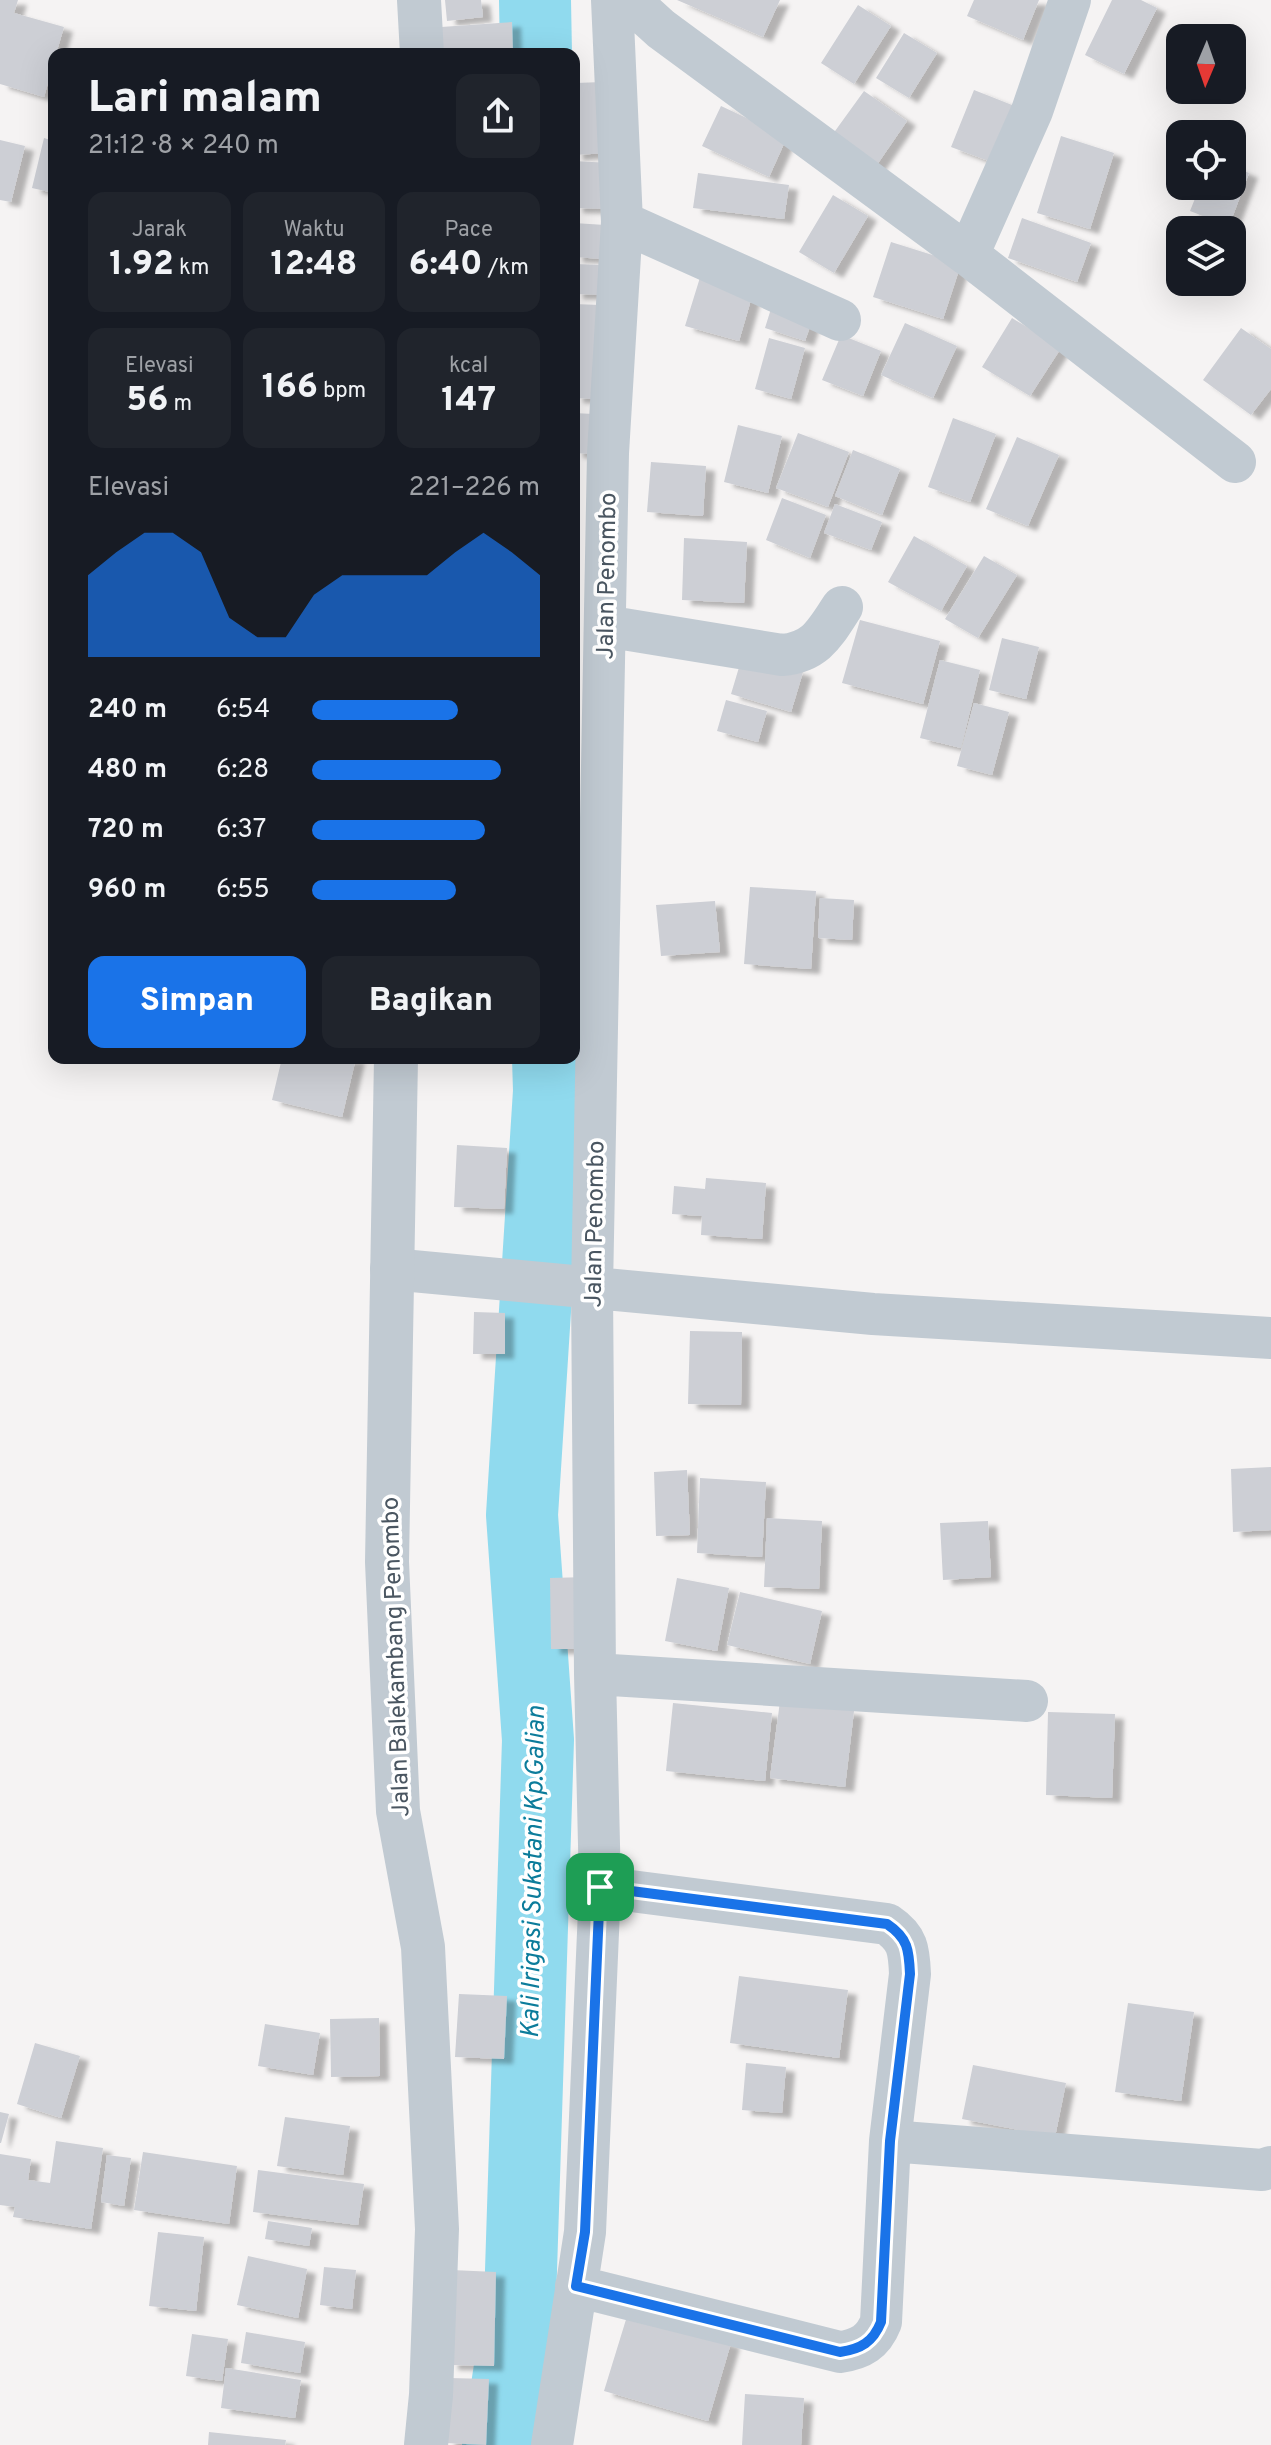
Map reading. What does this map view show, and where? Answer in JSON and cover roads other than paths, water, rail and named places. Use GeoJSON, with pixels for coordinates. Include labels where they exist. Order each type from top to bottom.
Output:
{"type":"FeatureCollection","features":[{"type":"Feature","properties":{"kind":"street"},"geometry":{"type":"LineString","coordinates":[[419,0],[422,48]]}},
{"type":"Feature","properties":{"kind":"street","name":"Jalan Penombo"},"geometry":{"type":"LineString","coordinates":[[552,2445],[585,2232],[600,1887],[595,1674],[576,1287],[605,626],[608,453],[622,222],[612,0]]}},
{"type":"Feature","properties":{"kind":"street"},"geometry":{"type":"LineString","coordinates":[[629,0],[661,29],[968,255],[1235,462]]}},
{"type":"Feature","properties":{"kind":"street"},"geometry":{"type":"LineString","coordinates":[[968,255],[1032,111],[1070,0]]}},
{"type":"Feature","properties":{"kind":"street"},"geometry":{"type":"LineString","coordinates":[[622,222],[840,320]]}},
{"type":"Feature","properties":{"kind":"street"},"geometry":{"type":"LineString","coordinates":[[605,626],[782,655],[797,654],[810,648],[826,633],[842,607]]}},
{"type":"Feature","properties":{"kind":"street","name":"Jalan Balekambang Penombo"},"geometry":{"type":"LineString","coordinates":[[396,1064],[387,1562],[398,1811],[423,1947],[437,2229],[431,2395],[426,2445]]}},
{"type":"Feature","properties":{"kind":"street"},"geometry":{"type":"LineString","coordinates":[[391,1269],[873,1314],[1271,1338]]}},
{"type":"Feature","properties":{"kind":"street"},"geometry":{"type":"LineString","coordinates":[[595,1674],[1027,1701]]}},
{"type":"Feature","properties":{"kind":"street"},"geometry":{"type":"LineString","coordinates":[[576,2286],[840,2352],[855,2350],[876,2336],[881,2322],[890,2141],[910,1974],[905,1939],[887,1924],[600,1887]]}},
{"type":"Feature","properties":{"kind":"street"},"geometry":{"type":"LineString","coordinates":[[890,2141],[1262,2170],[1271,2167]]}},
{"type":"Feature","properties":{"kind":"waterway","name":"Kali Irigasi Sukatani Kp.Galian"},"geometry":{"type":"LineString","coordinates":[[535,0],[536,48]]}},
{"type":"Feature","properties":{"kind":"waterway","name":"Kali Irigasi Sukatani Kp.Galian"},"geometry":{"type":"LineString","coordinates":[[498,2445],[520,2302],[538,1740],[522,1515],[548,1064]]}}]}
